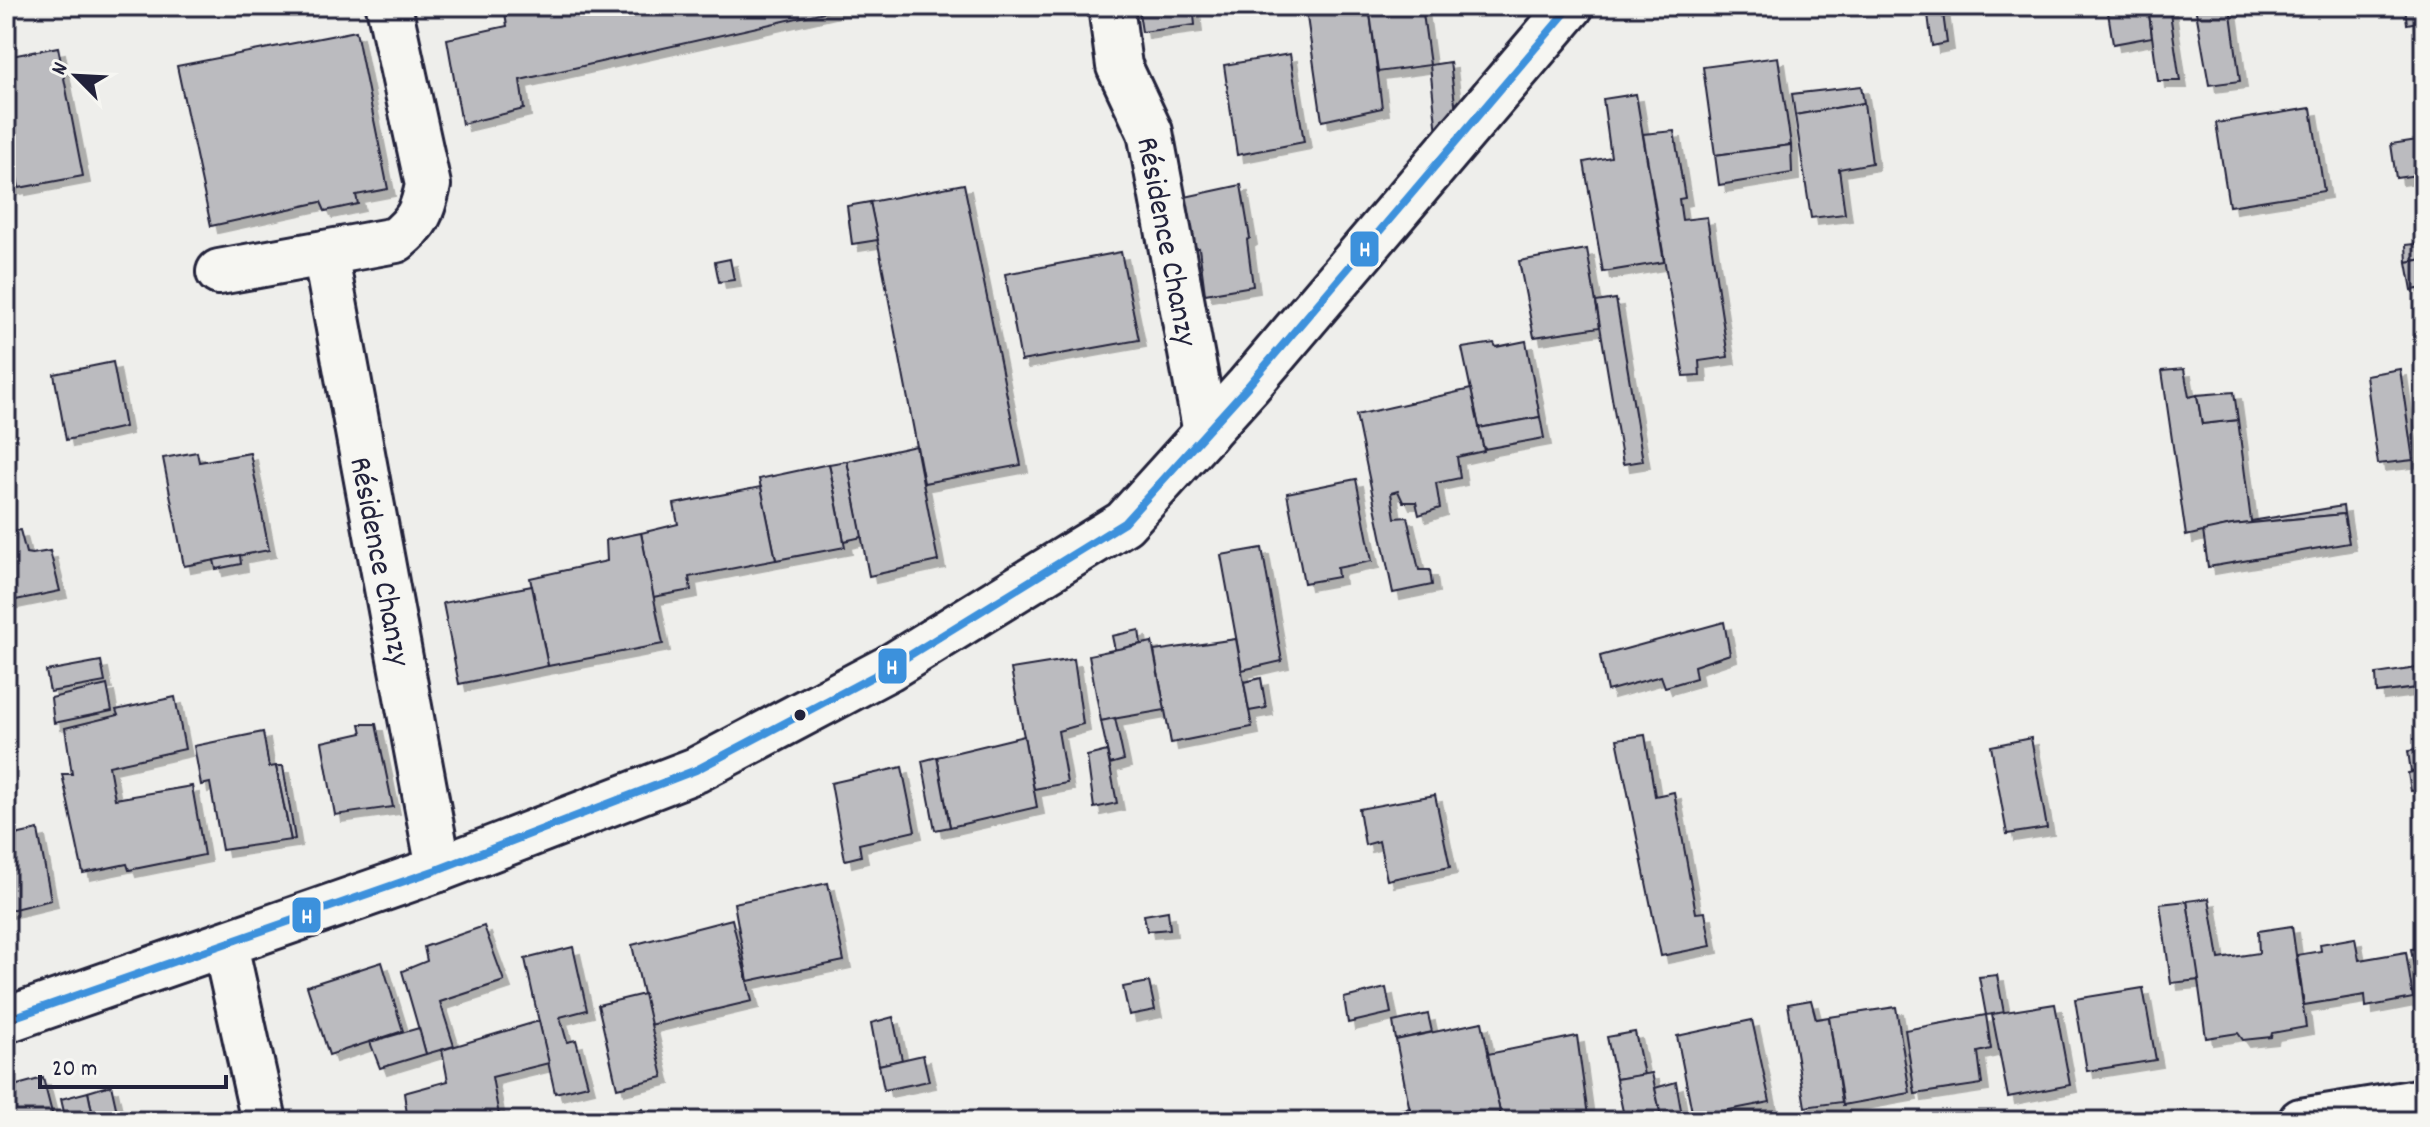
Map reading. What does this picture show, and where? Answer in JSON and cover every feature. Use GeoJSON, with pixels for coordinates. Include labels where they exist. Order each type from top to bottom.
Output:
{"type":"FeatureCollection","features":[{"type":"Feature","properties":{"kind":"street"},"geometry":{"type":"LineString","coordinates":[[219,272],[396,240],[422,212],[428,185],[389,6]]}},
{"type":"Feature","properties":{"kind":"street","name":"Résidence Chanzy"},"geometry":{"type":"LineString","coordinates":[[1111,6],[1119,66],[1150,132],[1206,433]]}},
{"type":"Feature","properties":{"kind":"street"},"geometry":{"type":"LineString","coordinates":[[6,1020],[439,869],[696,770],[889,668],[1124,523],[1206,433],[1571,6]]}},
{"type":"Feature","properties":{"kind":"street","name":"Résidence Chanzy"},"geometry":{"type":"LineString","coordinates":[[325,253],[439,869]]}},
{"type":"Feature","properties":{"kind":"street"},"geometry":{"type":"LineString","coordinates":[[225,945],[264,1121]]}},
{"type":"Feature","properties":{"kind":"street"},"geometry":{"type":"LineString","coordinates":[[2301,1121],[2424,1101]]}},
{"type":"Feature","properties":{"kind":"building"},"geometry":{"type":"Polygon","coordinates":[[[504,6],[851,6],[520,80],[524,109],[462,124],[447,39],[507,26],[504,6]]]}},
{"type":"Feature","properties":{"kind":"building"},"geometry":{"type":"Polygon","coordinates":[[[1138,6],[1193,6],[1195,25],[1142,32],[1138,6]]]}},
{"type":"Feature","properties":{"kind":"building"},"geometry":{"type":"Polygon","coordinates":[[[1326,6],[1369,6],[1382,108],[1322,121],[1306,10],[1326,6]]]}},
{"type":"Feature","properties":{"kind":"building"},"geometry":{"type":"Polygon","coordinates":[[[1369,6],[1422,6],[1430,65],[1378,72],[1369,6]]]}},
{"type":"Feature","properties":{"kind":"building"},"geometry":{"type":"Polygon","coordinates":[[[1927,6],[1942,6],[1947,43],[1932,46],[1927,6]]]}},
{"type":"Feature","properties":{"kind":"building"},"geometry":{"type":"Polygon","coordinates":[[[2107,6],[2148,6],[2152,37],[2113,44],[2107,6]]]}},
{"type":"Feature","properties":{"kind":"building"},"geometry":{"type":"Polygon","coordinates":[[[2148,6],[2169,6],[2180,81],[2158,81],[2148,6]]]}},
{"type":"Feature","properties":{"kind":"building"},"geometry":{"type":"Polygon","coordinates":[[[2195,6],[2230,6],[2240,81],[2209,85],[2195,6]]]}},
{"type":"Feature","properties":{"kind":"building"},"geometry":{"type":"Polygon","coordinates":[[[2405,6],[2424,6],[2424,21],[2407,24],[2405,6]]]}},
{"type":"Feature","properties":{"kind":"building"},"geometry":{"type":"Polygon","coordinates":[[[356,31],[388,189],[356,195],[358,204],[325,211],[321,202],[211,226],[177,66],[356,31]]]}},
{"type":"Feature","properties":{"kind":"building"},"geometry":{"type":"Polygon","coordinates":[[[58,47],[83,176],[19,188],[6,118],[6,57],[58,47]]]}},
{"type":"Feature","properties":{"kind":"building"},"geometry":{"type":"Polygon","coordinates":[[[1290,54],[1304,142],[1237,155],[1224,65],[1290,54]]]}},
{"type":"Feature","properties":{"kind":"building"},"geometry":{"type":"Polygon","coordinates":[[[1778,57],[1791,145],[1715,155],[1703,67],[1778,57]]]}},
{"type":"Feature","properties":{"kind":"building"},"geometry":{"type":"Polygon","coordinates":[[[1450,62],[1456,112],[1437,134],[1430,65],[1450,62]]]}},
{"type":"Feature","properties":{"kind":"building"},"geometry":{"type":"Polygon","coordinates":[[[1861,86],[1864,103],[1795,115],[1792,94],[1861,86]]]}},
{"type":"Feature","properties":{"kind":"building"},"geometry":{"type":"Polygon","coordinates":[[[1636,94],[1664,262],[1603,272],[1584,162],[1611,157],[1603,99],[1636,94]]]}},
{"type":"Feature","properties":{"kind":"building"},"geometry":{"type":"Polygon","coordinates":[[[1864,103],[1872,163],[1839,169],[1845,214],[1811,218],[1795,115],[1864,103]]]}},
{"type":"Feature","properties":{"kind":"building"},"geometry":{"type":"Polygon","coordinates":[[[2311,108],[2324,191],[2229,206],[2216,123],[2311,108]]]}},
{"type":"Feature","properties":{"kind":"building"},"geometry":{"type":"Polygon","coordinates":[[[6,118],[18,186],[6,189],[6,118]]]}},
{"type":"Feature","properties":{"kind":"building"},"geometry":{"type":"Polygon","coordinates":[[[1674,131],[1685,198],[1679,199],[1682,220],[1707,217],[1728,357],[1699,361],[1700,375],[1684,376],[1643,134],[1674,131]]]}},
{"type":"Feature","properties":{"kind":"building"},"geometry":{"type":"Polygon","coordinates":[[[2424,139],[2424,174],[2396,178],[2391,144],[2424,139]]]}},
{"type":"Feature","properties":{"kind":"building"},"geometry":{"type":"Polygon","coordinates":[[[1791,145],[1792,173],[1719,185],[1715,155],[1791,145]]]}},
{"type":"Feature","properties":{"kind":"building"},"geometry":{"type":"Polygon","coordinates":[[[964,184],[1021,465],[924,483],[870,202],[964,184]]]}},
{"type":"Feature","properties":{"kind":"building"},"geometry":{"type":"Polygon","coordinates":[[[1241,185],[1250,238],[1247,240],[1253,286],[1205,294],[1199,248],[1193,249],[1185,197],[1241,185]]]}},
{"type":"Feature","properties":{"kind":"building"},"geometry":{"type":"Polygon","coordinates":[[[870,202],[878,240],[852,244],[847,206],[870,202]]]}},
{"type":"Feature","properties":{"kind":"building"},"geometry":{"type":"Polygon","coordinates":[[[2424,243],[2424,259],[2407,262],[2406,245],[2424,243]]]}},
{"type":"Feature","properties":{"kind":"building"},"geometry":{"type":"Polygon","coordinates":[[[1587,249],[1600,327],[1534,337],[1519,261],[1587,249]]]}},
{"type":"Feature","properties":{"kind":"building"},"geometry":{"type":"Polygon","coordinates":[[[1121,252],[1139,340],[1021,361],[1005,274],[1121,252]]]}},
{"type":"Feature","properties":{"kind":"building"},"geometry":{"type":"Polygon","coordinates":[[[730,259],[734,280],[719,282],[715,262],[730,259]]]}},
{"type":"Feature","properties":{"kind":"building"},"geometry":{"type":"Polygon","coordinates":[[[2424,259],[2424,288],[2412,290],[2407,262],[2424,259]]]}},
{"type":"Feature","properties":{"kind":"building"},"geometry":{"type":"Polygon","coordinates":[[[1616,299],[1643,461],[1623,464],[1596,302],[1616,299]]]}},
{"type":"Feature","properties":{"kind":"building"},"geometry":{"type":"Polygon","coordinates":[[[1526,341],[1540,417],[1479,428],[1462,348],[1494,343],[1496,347],[1526,341]]]}},
{"type":"Feature","properties":{"kind":"building"},"geometry":{"type":"Polygon","coordinates":[[[113,362],[125,427],[66,440],[54,374],[113,362]]]}},
{"type":"Feature","properties":{"kind":"building"},"geometry":{"type":"Polygon","coordinates":[[[2184,369],[2189,397],[2197,395],[2202,424],[2238,420],[2251,521],[2343,506],[2344,514],[2232,525],[2186,536],[2162,371],[2184,369]]]}},
{"type":"Feature","properties":{"kind":"building"},"geometry":{"type":"Polygon","coordinates":[[[2400,369],[2413,460],[2378,464],[2366,375],[2400,369]]]}},
{"type":"Feature","properties":{"kind":"building"},"geometry":{"type":"Polygon","coordinates":[[[1471,389],[1484,451],[1457,457],[1460,478],[1436,483],[1440,508],[1419,515],[1416,502],[1403,502],[1398,491],[1391,493],[1395,518],[1407,517],[1419,570],[1430,570],[1432,585],[1393,593],[1356,415],[1471,389]]]}},
{"type":"Feature","properties":{"kind":"building"},"geometry":{"type":"Polygon","coordinates":[[[2234,392],[2238,420],[2202,424],[2197,395],[2234,392]]]}},
{"type":"Feature","properties":{"kind":"building"},"geometry":{"type":"Polygon","coordinates":[[[1540,417],[1544,438],[1484,449],[1479,428],[1540,417]]]}},
{"type":"Feature","properties":{"kind":"building"},"geometry":{"type":"Polygon","coordinates":[[[916,446],[938,561],[869,576],[847,461],[916,446]]]}},
{"type":"Feature","properties":{"kind":"building"},"geometry":{"type":"Polygon","coordinates":[[[197,452],[199,462],[250,453],[269,550],[184,566],[163,458],[197,452]]]}},
{"type":"Feature","properties":{"kind":"building"},"geometry":{"type":"Polygon","coordinates":[[[847,461],[862,537],[844,541],[829,464],[847,461]]]}},
{"type":"Feature","properties":{"kind":"building"},"geometry":{"type":"Polygon","coordinates":[[[829,464],[845,547],[776,560],[759,479],[829,464]]]}},
{"type":"Feature","properties":{"kind":"building"},"geometry":{"type":"Polygon","coordinates":[[[1356,479],[1372,561],[1337,568],[1338,577],[1304,583],[1287,493],[1356,479]]]}},
{"type":"Feature","properties":{"kind":"building"},"geometry":{"type":"Polygon","coordinates":[[[761,487],[776,560],[689,577],[691,590],[653,597],[641,533],[678,524],[674,504],[761,487]]]}},
{"type":"Feature","properties":{"kind":"building"},"geometry":{"type":"Polygon","coordinates":[[[2344,514],[2349,543],[2208,567],[2203,531],[2232,525],[2344,514]]]}},
{"type":"Feature","properties":{"kind":"building"},"geometry":{"type":"Polygon","coordinates":[[[20,530],[26,553],[50,551],[60,591],[6,602],[6,532],[20,530]]]}},
{"type":"Feature","properties":{"kind":"building"},"geometry":{"type":"Polygon","coordinates":[[[641,533],[663,644],[548,666],[530,578],[607,561],[606,540],[641,533]]]}},
{"type":"Feature","properties":{"kind":"building"},"geometry":{"type":"Polygon","coordinates":[[[1262,548],[1282,661],[1242,670],[1221,555],[1262,548]]]}},
{"type":"Feature","properties":{"kind":"building"},"geometry":{"type":"Polygon","coordinates":[[[240,555],[241,564],[216,569],[214,560],[240,555]]]}},
{"type":"Feature","properties":{"kind":"building"},"geometry":{"type":"Polygon","coordinates":[[[532,586],[548,666],[459,684],[443,603],[532,586]]]}},
{"type":"Feature","properties":{"kind":"building"},"geometry":{"type":"Polygon","coordinates":[[[1724,622],[1730,654],[1694,666],[1696,678],[1665,687],[1661,676],[1607,691],[1600,656],[1724,622]]]}},
{"type":"Feature","properties":{"kind":"building"},"geometry":{"type":"Polygon","coordinates":[[[1139,630],[1141,644],[1115,650],[1112,636],[1139,630]]]}},
{"type":"Feature","properties":{"kind":"building"},"geometry":{"type":"Polygon","coordinates":[[[1236,639],[1252,727],[1171,743],[1154,651],[1236,639]]]}},
{"type":"Feature","properties":{"kind":"building"},"geometry":{"type":"Polygon","coordinates":[[[1152,642],[1165,710],[1101,721],[1089,655],[1152,642]]]}},
{"type":"Feature","properties":{"kind":"building"},"geometry":{"type":"Polygon","coordinates":[[[1074,659],[1083,724],[1058,731],[1067,783],[1034,789],[1011,669],[1074,659]]]}},
{"type":"Feature","properties":{"kind":"building"},"geometry":{"type":"Polygon","coordinates":[[[101,661],[105,682],[50,692],[46,671],[101,661]]]}},
{"type":"Feature","properties":{"kind":"building"},"geometry":{"type":"Polygon","coordinates":[[[2424,667],[2424,687],[2377,693],[2376,674],[2424,667]]]}},
{"type":"Feature","properties":{"kind":"building"},"geometry":{"type":"Polygon","coordinates":[[[1261,678],[1266,708],[1249,711],[1244,682],[1261,678]]]}},
{"type":"Feature","properties":{"kind":"building"},"geometry":{"type":"Polygon","coordinates":[[[107,685],[112,711],[54,723],[51,698],[107,685]]]}},
{"type":"Feature","properties":{"kind":"building"},"geometry":{"type":"Polygon","coordinates":[[[175,697],[185,749],[109,766],[115,799],[192,786],[204,855],[129,870],[127,864],[83,873],[62,774],[72,774],[65,728],[118,715],[116,710],[175,697]]]}},
{"type":"Feature","properties":{"kind":"building"},"geometry":{"type":"Polygon","coordinates":[[[1115,718],[1124,760],[1110,764],[1101,721],[1115,718]]]}},
{"type":"Feature","properties":{"kind":"building"},"geometry":{"type":"Polygon","coordinates":[[[360,724],[376,724],[393,807],[335,815],[322,742],[362,733],[360,724]]]}},
{"type":"Feature","properties":{"kind":"building"},"geometry":{"type":"Polygon","coordinates":[[[263,732],[269,767],[276,766],[291,840],[222,850],[210,783],[201,785],[194,746],[263,732]]]}},
{"type":"Feature","properties":{"kind":"building"},"geometry":{"type":"Polygon","coordinates":[[[1645,735],[1655,796],[1674,792],[1696,913],[1705,912],[1711,946],[1661,956],[1617,739],[1645,735]]]}},
{"type":"Feature","properties":{"kind":"building"},"geometry":{"type":"Polygon","coordinates":[[[1024,736],[1037,807],[950,827],[937,757],[1024,736]]]}},
{"type":"Feature","properties":{"kind":"building"},"geometry":{"type":"Polygon","coordinates":[[[2031,738],[2047,828],[2007,834],[1991,746],[2031,738]]]}},
{"type":"Feature","properties":{"kind":"building"},"geometry":{"type":"Polygon","coordinates":[[[2424,749],[2424,770],[2411,772],[2408,751],[2424,749]]]}},
{"type":"Feature","properties":{"kind":"building"},"geometry":{"type":"Polygon","coordinates":[[[1107,751],[1117,803],[1094,808],[1087,756],[1107,751]]]}},
{"type":"Feature","properties":{"kind":"building"},"geometry":{"type":"Polygon","coordinates":[[[937,757],[950,827],[935,830],[922,761],[937,757]]]}},
{"type":"Feature","properties":{"kind":"building"},"geometry":{"type":"Polygon","coordinates":[[[276,766],[283,766],[295,839],[291,840],[276,766]]]}},
{"type":"Feature","properties":{"kind":"building"},"geometry":{"type":"Polygon","coordinates":[[[902,767],[915,831],[859,844],[861,856],[845,860],[831,783],[902,767]]]}},
{"type":"Feature","properties":{"kind":"building"},"geometry":{"type":"Polygon","coordinates":[[[2424,770],[2424,789],[2411,791],[2408,773],[2424,770]]]}},
{"type":"Feature","properties":{"kind":"building"},"geometry":{"type":"Polygon","coordinates":[[[1435,795],[1450,867],[1387,880],[1379,841],[1365,845],[1359,809],[1435,795]]]}},
{"type":"Feature","properties":{"kind":"building"},"geometry":{"type":"Polygon","coordinates":[[[38,830],[51,900],[6,911],[6,837],[38,830]]]}},
{"type":"Feature","properties":{"kind":"building"},"geometry":{"type":"Polygon","coordinates":[[[828,883],[844,961],[748,981],[734,903],[828,883]]]}},
{"type":"Feature","properties":{"kind":"building"},"geometry":{"type":"Polygon","coordinates":[[[2209,898],[2219,959],[2259,953],[2258,931],[2292,926],[2306,1027],[2272,1033],[2271,1037],[2243,1040],[2238,1033],[2206,1038],[2187,901],[2209,898]]]}},
{"type":"Feature","properties":{"kind":"building"},"geometry":{"type":"Polygon","coordinates":[[[2187,901],[2199,980],[2171,983],[2160,904],[2187,901]]]}},
{"type":"Feature","properties":{"kind":"building"},"geometry":{"type":"Polygon","coordinates":[[[1168,911],[1170,929],[1147,931],[1144,915],[1168,911]]]}},
{"type":"Feature","properties":{"kind":"building"},"geometry":{"type":"Polygon","coordinates":[[[732,919],[752,1001],[650,1025],[632,945],[732,919]]]}},
{"type":"Feature","properties":{"kind":"building"},"geometry":{"type":"Polygon","coordinates":[[[484,926],[504,981],[440,1002],[454,1046],[426,1054],[402,971],[427,961],[424,947],[484,926]]]}},
{"type":"Feature","properties":{"kind":"building"},"geometry":{"type":"Polygon","coordinates":[[[2355,938],[2359,960],[2406,952],[2413,998],[2366,1007],[2365,995],[2304,1005],[2297,955],[2321,951],[2320,944],[2355,938]]]}},
{"type":"Feature","properties":{"kind":"building"},"geometry":{"type":"Polygon","coordinates":[[[573,947],[587,1010],[560,1017],[567,1042],[576,1040],[588,1085],[555,1093],[525,959],[573,947]]]}},
{"type":"Feature","properties":{"kind":"building"},"geometry":{"type":"Polygon","coordinates":[[[2424,947],[2424,1010],[2421,1010],[2411,949],[2424,947]]]}},
{"type":"Feature","properties":{"kind":"building"},"geometry":{"type":"Polygon","coordinates":[[[382,962],[403,1031],[329,1055],[307,986],[382,962]]]}},
{"type":"Feature","properties":{"kind":"building"},"geometry":{"type":"Polygon","coordinates":[[[1997,975],[2004,1013],[1986,1015],[1979,977],[1997,975]]]}},
{"type":"Feature","properties":{"kind":"building"},"geometry":{"type":"Polygon","coordinates":[[[1149,982],[1155,1010],[1129,1015],[1123,987],[1149,982]]]}},
{"type":"Feature","properties":{"kind":"building"},"geometry":{"type":"Polygon","coordinates":[[[1386,988],[1391,1013],[1348,1023],[1344,998],[1386,988]]]}},
{"type":"Feature","properties":{"kind":"building"},"geometry":{"type":"Polygon","coordinates":[[[2143,988],[2156,1060],[2087,1071],[2075,999],[2143,988]]]}},
{"type":"Feature","properties":{"kind":"building"},"geometry":{"type":"Polygon","coordinates":[[[644,994],[663,1077],[617,1088],[598,1005],[644,994]]]}},
{"type":"Feature","properties":{"kind":"building"},"geometry":{"type":"Polygon","coordinates":[[[1811,1000],[1816,1019],[1829,1017],[1842,1102],[1805,1107],[1788,1004],[1811,1000]]]}},
{"type":"Feature","properties":{"kind":"building"},"geometry":{"type":"Polygon","coordinates":[[[2055,1004],[2070,1085],[2008,1097],[1992,1014],[2055,1004]]]}},
{"type":"Feature","properties":{"kind":"building"},"geometry":{"type":"Polygon","coordinates":[[[1896,1007],[1910,1093],[1843,1105],[1829,1017],[1896,1007]]]}},
{"type":"Feature","properties":{"kind":"building"},"geometry":{"type":"Polygon","coordinates":[[[1428,1014],[1432,1032],[1396,1040],[1393,1022],[1428,1014]]]}},
{"type":"Feature","properties":{"kind":"building"},"geometry":{"type":"Polygon","coordinates":[[[1986,1015],[1991,1049],[1978,1052],[1982,1084],[1915,1094],[1905,1030],[1986,1015]]]}},
{"type":"Feature","properties":{"kind":"building"},"geometry":{"type":"Polygon","coordinates":[[[893,1017],[902,1060],[879,1065],[871,1023],[893,1017]]]}},
{"type":"Feature","properties":{"kind":"building"},"geometry":{"type":"Polygon","coordinates":[[[1752,1020],[1770,1102],[1693,1117],[1677,1036],[1752,1020]]]}},
{"type":"Feature","properties":{"kind":"building"},"geometry":{"type":"Polygon","coordinates":[[[539,1021],[549,1063],[492,1077],[500,1121],[393,1121],[392,1117],[407,1114],[404,1093],[448,1081],[442,1050],[539,1021]]]}},
{"type":"Feature","properties":{"kind":"building"},"geometry":{"type":"Polygon","coordinates":[[[1482,1022],[1502,1121],[1412,1121],[1396,1040],[1482,1022]]]}},
{"type":"Feature","properties":{"kind":"building"},"geometry":{"type":"Polygon","coordinates":[[[419,1028],[426,1054],[380,1068],[370,1042],[419,1028]]]}},
{"type":"Feature","properties":{"kind":"building"},"geometry":{"type":"Polygon","coordinates":[[[1635,1032],[1644,1075],[1616,1079],[1607,1037],[1635,1032]]]}},
{"type":"Feature","properties":{"kind":"building"},"geometry":{"type":"Polygon","coordinates":[[[1577,1036],[1588,1116],[1568,1121],[1502,1121],[1488,1054],[1577,1036]]]}},
{"type":"Feature","properties":{"kind":"building"},"geometry":{"type":"Polygon","coordinates":[[[923,1055],[929,1081],[884,1090],[879,1065],[923,1055]]]}},
{"type":"Feature","properties":{"kind":"building"},"geometry":{"type":"Polygon","coordinates":[[[1652,1073],[1662,1121],[1625,1121],[1616,1079],[1652,1073]]]}},
{"type":"Feature","properties":{"kind":"building"},"geometry":{"type":"Polygon","coordinates":[[[43,1078],[54,1121],[6,1121],[6,1088],[43,1078]]]}},
{"type":"Feature","properties":{"kind":"building"},"geometry":{"type":"Polygon","coordinates":[[[1676,1082],[1683,1121],[1662,1121],[1655,1088],[1676,1082]]]}},
{"type":"Feature","properties":{"kind":"building"},"geometry":{"type":"Polygon","coordinates":[[[111,1085],[119,1121],[94,1121],[88,1092],[111,1085]]]}},
{"type":"Feature","properties":{"kind":"building"},"geometry":{"type":"Polygon","coordinates":[[[88,1092],[94,1121],[66,1121],[61,1099],[88,1092]]]}},
{"type":"Feature","properties":{"kind":"building"},"geometry":{"type":"Polygon","coordinates":[[[1410,1108],[1412,1121],[1395,1121],[1394,1111],[1410,1108]]]}},
{"type":"Feature","properties":{"kind":"building"},"geometry":{"type":"Polygon","coordinates":[[[643,1109],[646,1121],[614,1121],[613,1115],[643,1109]]]}},
{"type":"Feature","properties":{"kind":"building"},"geometry":{"type":"Polygon","coordinates":[[[559,1113],[561,1121],[525,1121],[559,1113]]]}},
{"type":"Feature","properties":{"kind":"transit line","name":"H"},"geometry":{"type":"LineString","coordinates":[[6,1020],[439,869],[696,770],[889,668],[1124,523],[1248,386],[1571,6]]}}]}
